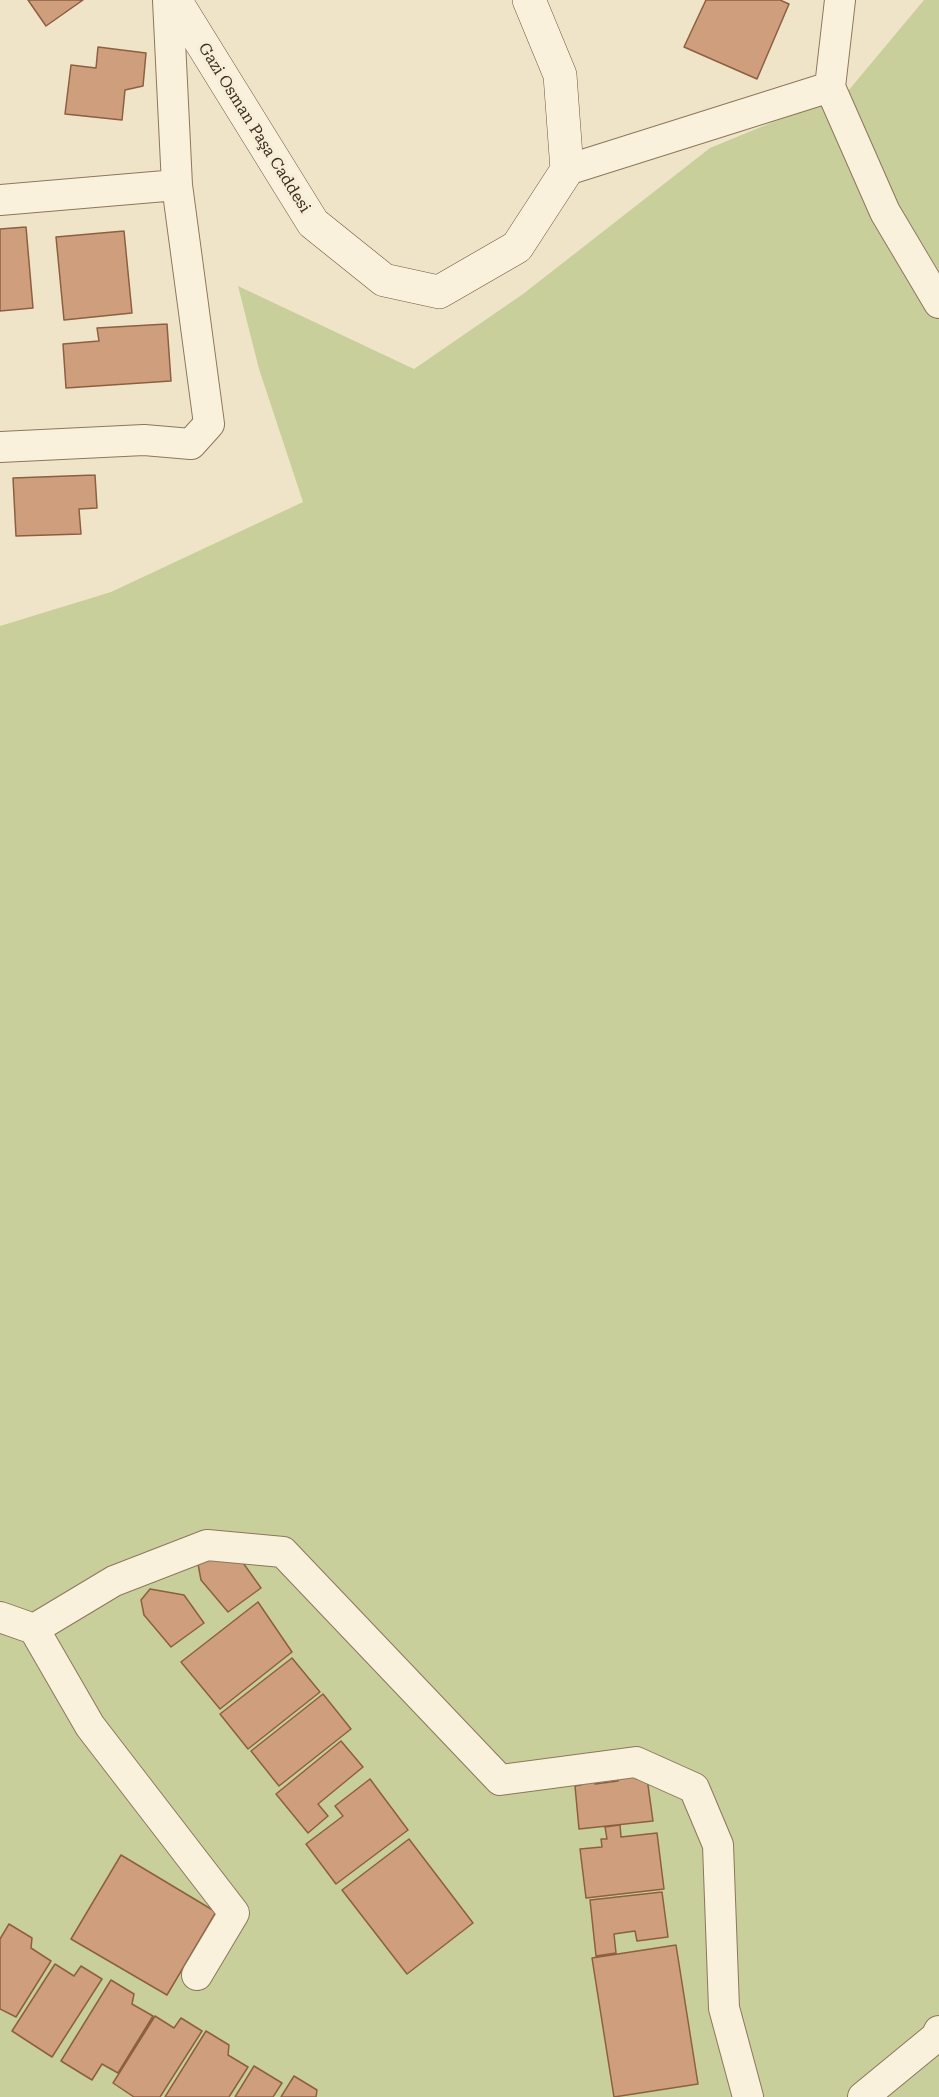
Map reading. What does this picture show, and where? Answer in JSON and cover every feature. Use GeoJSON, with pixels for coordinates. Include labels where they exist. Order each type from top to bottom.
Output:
{"type":"FeatureCollection","features":[{"type":"Feature","properties":{"kind":"street"},"geometry":{"type":"LineString","coordinates":[[0,447],[144,440],[191,444],[209,424],[177,185],[168,0]]}},
{"type":"Feature","properties":{"kind":"street","name":"Gazi Osman Paşa Caddesi"},"geometry":{"type":"LineString","coordinates":[[176,0],[313,223],[384,280],[439,292],[517,247],[567,170]]}},
{"type":"Feature","properties":{"kind":"street"},"geometry":{"type":"LineString","coordinates":[[529,0],[560,75],[567,170],[831,87]]}},
{"type":"Feature","properties":{"kind":"street"},"geometry":{"type":"LineString","coordinates":[[840,0],[831,87],[885,212],[939,303]]}},
{"type":"Feature","properties":{"kind":"street"},"geometry":{"type":"LineString","coordinates":[[0,200],[177,185]]}},
{"type":"Feature","properties":{"kind":"street"},"geometry":{"type":"LineString","coordinates":[[34,1629],[114,1581],[207,1545],[283,1552],[500,1780],[636,1762],[694,1788],[718,1845],[724,2008],[748,2097]]}},
{"type":"Feature","properties":{"kind":"street"},"geometry":{"type":"LineString","coordinates":[[0,1617],[34,1629],[90,1726],[234,1913],[197,1975]]}},
{"type":"Feature","properties":{"kind":"street"},"geometry":{"type":"LineString","coordinates":[[863,2097],[936,2037],[939,2031]]}},
{"type":"Feature","properties":{"kind":"green space"},"geometry":{"type":"Polygon","coordinates":[[[924,0],[939,0],[939,2097],[0,2097],[0,626],[111,592],[303,502],[259,369],[238,286],[414,369],[523,294],[710,148],[848,91],[924,0]]]}},
{"type":"Feature","properties":{"kind":"building"},"geometry":{"type":"Polygon","coordinates":[[[28,0],[83,0],[46,26],[28,0]]]}},
{"type":"Feature","properties":{"kind":"building"},"geometry":{"type":"Polygon","coordinates":[[[706,0],[780,0],[789,4],[757,79],[684,47],[706,0]]]}},
{"type":"Feature","properties":{"kind":"building"},"geometry":{"type":"Polygon","coordinates":[[[98,47],[146,53],[143,86],[125,90],[122,120],[65,114],[71,65],[96,68],[98,47]]]}},
{"type":"Feature","properties":{"kind":"building"},"geometry":{"type":"Polygon","coordinates":[[[26,227],[33,308],[0,311],[0,229],[26,227]]]}},
{"type":"Feature","properties":{"kind":"building"},"geometry":{"type":"Polygon","coordinates":[[[124,231],[132,313],[64,320],[56,237],[124,231]]]}},
{"type":"Feature","properties":{"kind":"building"},"geometry":{"type":"Polygon","coordinates":[[[167,324],[171,381],[66,388],[63,344],[99,341],[97,328],[167,324]]]}},
{"type":"Feature","properties":{"kind":"building"},"geometry":{"type":"Polygon","coordinates":[[[95,475],[97,508],[79,509],[81,534],[16,536],[13,478],[95,475]]]}},
{"type":"Feature","properties":{"kind":"building"},"geometry":{"type":"Polygon","coordinates":[[[207,1553],[241,1560],[261,1588],[228,1612],[201,1580],[198,1564],[207,1553]]]}},
{"type":"Feature","properties":{"kind":"building"},"geometry":{"type":"Polygon","coordinates":[[[150,1589],[184,1595],[204,1623],[171,1647],[144,1615],[141,1600],[150,1589]]]}},
{"type":"Feature","properties":{"kind":"building"},"geometry":{"type":"Polygon","coordinates":[[[258,1602],[292,1652],[220,1709],[181,1662],[258,1602]]]}},
{"type":"Feature","properties":{"kind":"building"},"geometry":{"type":"Polygon","coordinates":[[[292,1658],[320,1692],[248,1749],[220,1714],[292,1658]]]}},
{"type":"Feature","properties":{"kind":"building"},"geometry":{"type":"Polygon","coordinates":[[[323,1694],[351,1729],[279,1786],[251,1751],[323,1694]]]}},
{"type":"Feature","properties":{"kind":"building"},"geometry":{"type":"Polygon","coordinates":[[[341,1741],[363,1767],[318,1804],[328,1816],[308,1833],[276,1794],[341,1741]]]}},
{"type":"Feature","properties":{"kind":"building"},"geometry":{"type":"Polygon","coordinates":[[[635,1773],[636,1779],[647,1778],[653,1821],[579,1829],[575,1786],[581,1785],[580,1782],[596,1780],[595,1784],[618,1781],[617,1776],[635,1773]]]}},
{"type":"Feature","properties":{"kind":"building"},"geometry":{"type":"Polygon","coordinates":[[[370,1779],[408,1830],[336,1884],[306,1844],[343,1816],[335,1806],[370,1779]]]}},
{"type":"Feature","properties":{"kind":"building"},"geometry":{"type":"Polygon","coordinates":[[[620,1825],[621,1837],[657,1833],[664,1889],[586,1898],[580,1849],[602,1847],[601,1839],[607,1839],[605,1827],[620,1825]]]}},
{"type":"Feature","properties":{"kind":"building"},"geometry":{"type":"Polygon","coordinates":[[[409,1839],[473,1923],[407,1974],[342,1890],[409,1839]]]}},
{"type":"Feature","properties":{"kind":"building"},"geometry":{"type":"Polygon","coordinates":[[[121,1855],[216,1912],[167,1995],[71,1939],[121,1855]]]}},
{"type":"Feature","properties":{"kind":"building"},"geometry":{"type":"Polygon","coordinates":[[[662,1892],[668,1937],[637,1941],[635,1931],[614,1934],[616,1953],[596,1956],[590,1900],[662,1892]]]}},
{"type":"Feature","properties":{"kind":"building"},"geometry":{"type":"Polygon","coordinates":[[[9,1924],[32,1938],[31,1948],[51,1961],[16,2017],[0,2009],[0,1939],[9,1924]]]}},
{"type":"Feature","properties":{"kind":"building"},"geometry":{"type":"Polygon","coordinates":[[[676,1945],[698,2084],[614,2097],[592,1958],[676,1945]]]}},
{"type":"Feature","properties":{"kind":"building"},"geometry":{"type":"Polygon","coordinates":[[[55,1964],[74,1976],[81,1966],[102,1979],[52,2057],[12,2031],[55,1964]]]}},
{"type":"Feature","properties":{"kind":"building"},"geometry":{"type":"Polygon","coordinates":[[[111,1980],[134,1994],[132,2004],[153,2016],[118,2073],[102,2064],[92,2080],[61,2061],[111,1980]]]}},
{"type":"Feature","properties":{"kind":"building"},"geometry":{"type":"Polygon","coordinates":[[[155,2016],[174,2028],[181,2018],[202,2031],[160,2097],[134,2097],[113,2083],[155,2016]]]}},
{"type":"Feature","properties":{"kind":"building"},"geometry":{"type":"Polygon","coordinates":[[[206,2031],[229,2045],[228,2055],[248,2067],[229,2097],[165,2097],[206,2031]]]}},
{"type":"Feature","properties":{"kind":"building"},"geometry":{"type":"Polygon","coordinates":[[[254,2066],[282,2083],[273,2097],[235,2097],[254,2066]]]}},
{"type":"Feature","properties":{"kind":"building"},"geometry":{"type":"Polygon","coordinates":[[[294,2076],[317,2090],[316,2097],[281,2097],[294,2076]]]}}]}
